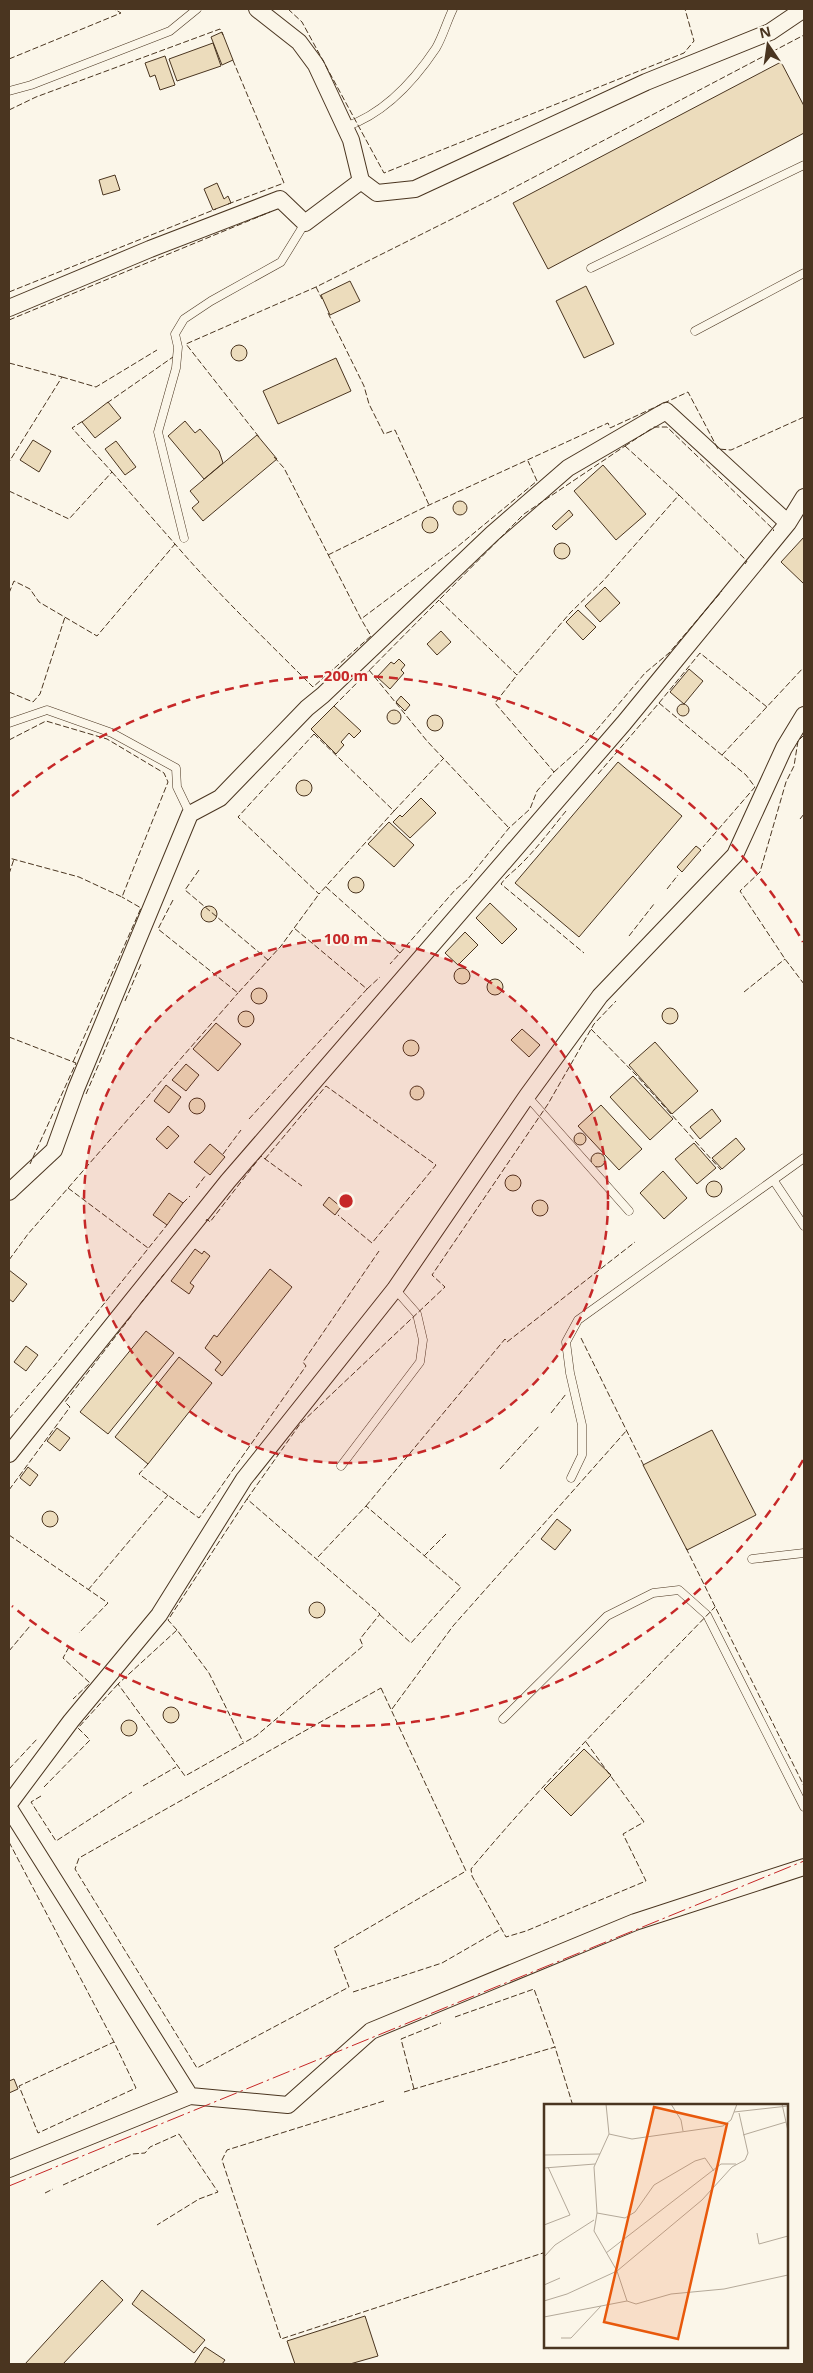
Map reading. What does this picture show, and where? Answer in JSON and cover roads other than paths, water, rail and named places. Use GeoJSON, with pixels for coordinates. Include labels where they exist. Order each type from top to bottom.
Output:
{"type":"FeatureCollection","features":[{"type":"Feature","properties":{"kind":"street"},"geometry":{"type":"LineString","coordinates":[[257,9],[299,42],[316,65],[351,140],[361,181],[377,193],[415,190],[646,82],[770,32],[804,9]]}},
{"type":"Feature","properties":{"kind":"street"},"geometry":{"type":"LineString","coordinates":[[9,308],[150,249],[280,199],[306,223],[361,181]]}},
{"type":"Feature","properties":{"kind":"street"},"geometry":{"type":"LineString","coordinates":[[9,1192],[54,1150],[76,1089],[138,944],[160,883],[190,814],[220,798],[307,708],[323,696],[492,534],[568,468],[666,411],[788,523]]}},
{"type":"Feature","properties":{"kind":"street"},"geometry":{"type":"LineString","coordinates":[[9,1454],[228,1181],[624,723],[788,523],[804,498]]}},
{"type":"Feature","properties":{"kind":"street"},"geometry":{"type":"LineString","coordinates":[[9,1804],[71,1721],[159,1615],[244,1479],[395,1289],[526,1096],[600,996],[735,855],[784,748],[804,715]]}},
{"type":"Feature","properties":{"kind":"street"},"geometry":{"type":"LineString","coordinates":[[9,1808],[190,2096]]}},
{"type":"Feature","properties":{"kind":"street"},"geometry":{"type":"LineString","coordinates":[[9,2169],[190,2096],[288,2105],[371,2031],[635,1922],[804,1867]]}},
{"type":"Feature","properties":{"kind":"lane"},"geometry":{"type":"LineString","coordinates":[[9,91],[31,85],[170,31],[197,11],[197,9]]}},
{"type":"Feature","properties":{"kind":"lane"},"geometry":{"type":"LineString","coordinates":[[345,127],[356,123],[398,95],[437,46],[453,9]]}},
{"type":"Feature","properties":{"kind":"lane"},"geometry":{"type":"LineString","coordinates":[[590,268],[804,165]]}},
{"type":"Feature","properties":{"kind":"lane"},"geometry":{"type":"LineString","coordinates":[[184,538],[158,432],[176,368],[178,347],[175,334],[184,319],[211,301],[281,262],[306,223]]}},
{"type":"Feature","properties":{"kind":"lane"},"geometry":{"type":"LineString","coordinates":[[695,331],[804,273]]}},
{"type":"Feature","properties":{"kind":"lane"},"geometry":{"type":"LineString","coordinates":[[9,723],[47,710],[112,733],[176,768],[177,787],[190,814]]}},
{"type":"Feature","properties":{"kind":"lane"},"geometry":{"type":"LineString","coordinates":[[526,1096],[629,1212]]}},
{"type":"Feature","properties":{"kind":"lane"},"geometry":{"type":"LineString","coordinates":[[572,1478],[582,1455],[582,1425],[570,1373],[566,1342],[578,1320],[804,1158]]}},
{"type":"Feature","properties":{"kind":"lane"},"geometry":{"type":"LineString","coordinates":[[774,1181],[804,1226]]}},
{"type":"Feature","properties":{"kind":"lane"},"geometry":{"type":"LineString","coordinates":[[341,1466],[420,1362],[423,1340],[417,1314],[395,1289]]}},
{"type":"Feature","properties":{"kind":"lane"},"geometry":{"type":"LineString","coordinates":[[752,1560],[804,1553]]}},
{"type":"Feature","properties":{"kind":"lane"},"geometry":{"type":"LineString","coordinates":[[504,1719],[607,1616],[652,1593],[679,1590],[707,1615],[804,1807]]}}]}
